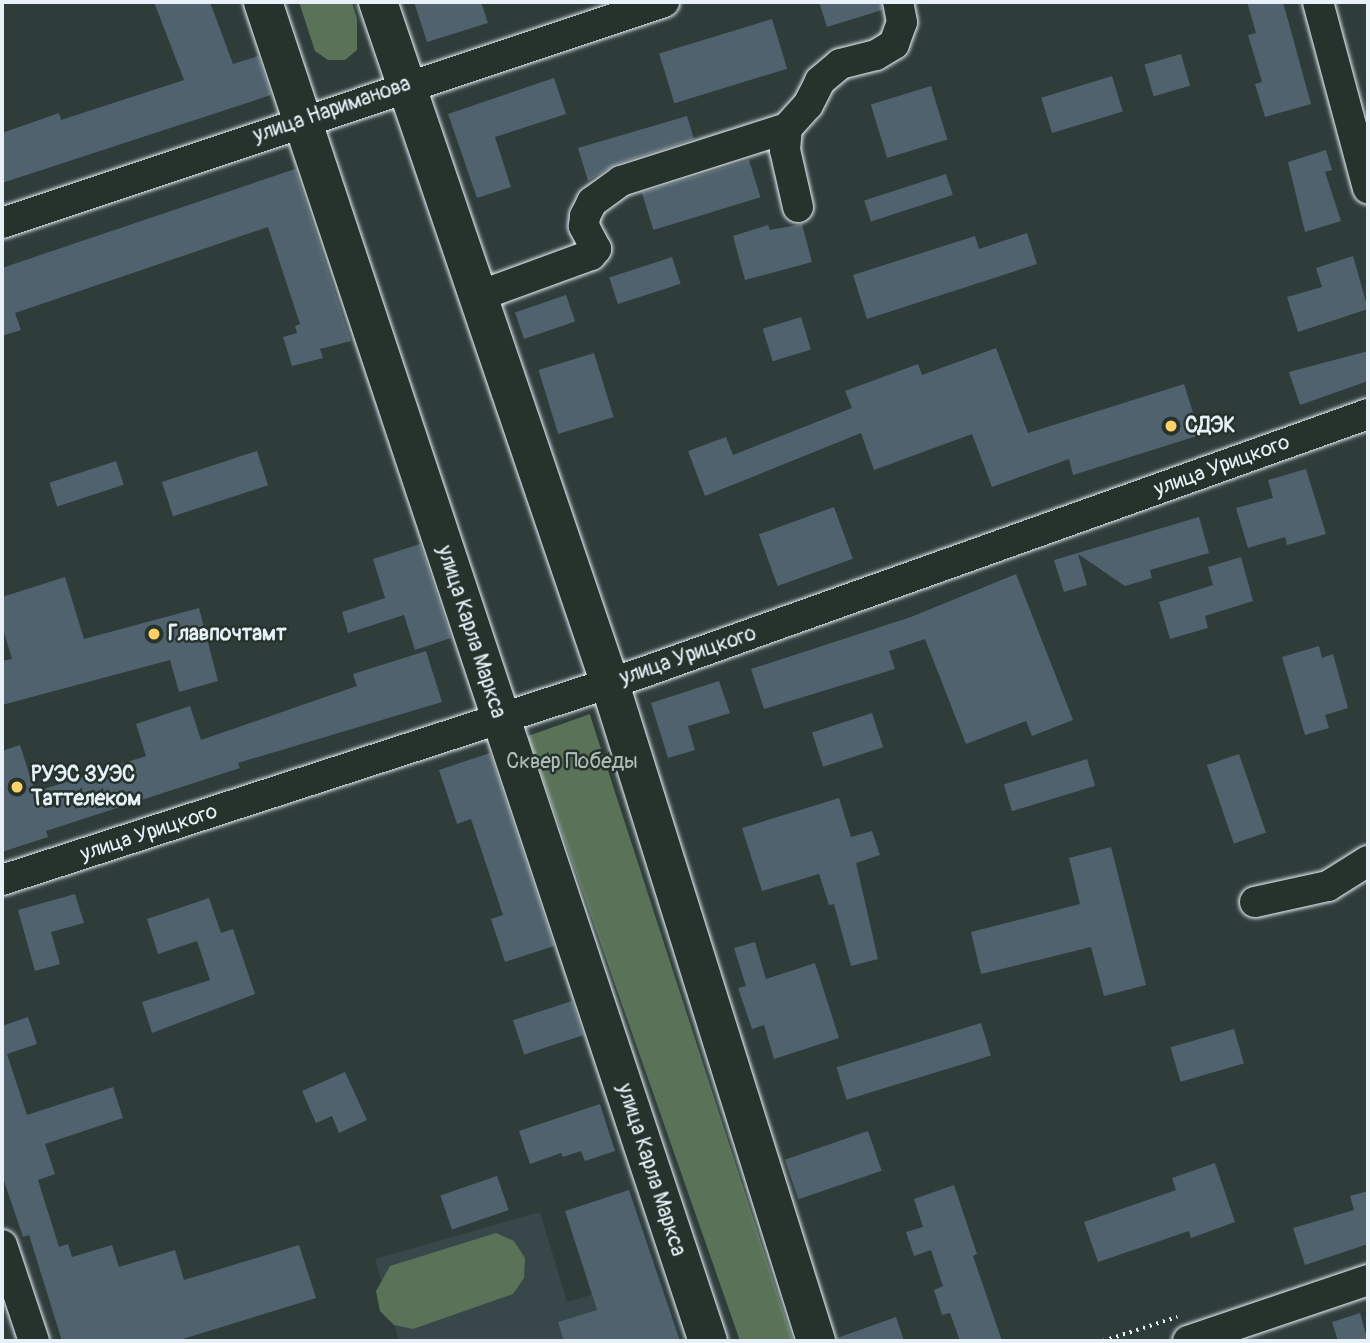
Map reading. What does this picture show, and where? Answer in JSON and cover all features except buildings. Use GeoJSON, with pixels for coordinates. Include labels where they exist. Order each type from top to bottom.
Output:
{"type":"FeatureCollection","features":[{"type":"Feature","properties":{"kind":"main road","name":"улица Карла Маркса"},"geometry":{"type":"LineString","coordinates":[[263,2],[708,1341]]}},
{"type":"Feature","properties":{"kind":"main road"},"geometry":{"type":"LineString","coordinates":[[378,2],[404,86],[610,684],[816,1341]]}},
{"type":"Feature","properties":{"kind":"street","name":"улица Нариманова"},"geometry":{"type":"LineString","coordinates":[[2,223],[631,7],[664,2]]}},
{"type":"Feature","properties":{"kind":"street"},"geometry":{"type":"LineString","coordinates":[[477,297],[591,256],[596,249],[584,226],[585,216],[592,202],[621,181],[787,128],[808,105],[820,82],[840,64],[894,44],[902,22],[898,2]]}},
{"type":"Feature","properties":{"kind":"street"},"geometry":{"type":"LineString","coordinates":[[1318,2],[1368,188]]}},
{"type":"Feature","properties":{"kind":"street"},"geometry":{"type":"LineString","coordinates":[[787,128],[785,150],[798,207]]}},
{"type":"Feature","properties":{"kind":"street","name":"улица Урицкого"},"geometry":{"type":"LineString","coordinates":[[2,880],[610,684],[1368,414]]}},
{"type":"Feature","properties":{"kind":"street"},"geometry":{"type":"LineString","coordinates":[[1255,902],[1328,886],[1368,861]]}},
{"type":"Feature","properties":{"kind":"street"},"geometry":{"type":"LineString","coordinates":[[5,1263],[34,1341]]}},
{"type":"Feature","properties":{"kind":"street"},"geometry":{"type":"LineString","coordinates":[[1188,1341],[1368,1280]]}},
{"type":"Feature","properties":{"kind":"shaded area"},"geometry":{"type":"Polygon","coordinates":[[[540,1212],[567,1302],[602,1292],[620,1341],[399,1341],[375,1259],[540,1212]]]}},
{"type":"Feature","properties":{"kind":"green space"},"geometry":{"type":"Polygon","coordinates":[[[299,2],[352,2],[357,19],[357,50],[345,60],[328,60],[315,51],[299,2]]]}},
{"type":"Feature","properties":{"kind":"green space","name":"Сквер Победы"},"geometry":{"type":"Polygon","coordinates":[[[590,714],[793,1341],[740,1341],[528,736],[590,714]]]}},
{"type":"Feature","properties":{"kind":"green space"},"geometry":{"type":"Polygon","coordinates":[[[496,1233],[514,1241],[525,1258],[524,1278],[513,1294],[413,1329],[394,1325],[380,1311],[376,1291],[390,1266],[496,1233]]]}},
{"type":"Feature","properties":{"kind":"place","name":"СДЭК"},"geometry":{"type":"Point","coordinates":[1171,426]}},
{"type":"Feature","properties":{"kind":"place","name":"Главпочтамт"},"geometry":{"type":"Point","coordinates":[154,634]}},
{"type":"Feature","properties":{"kind":"place","name":"РУЭС ЗУЭС Таттелеком"},"geometry":{"type":"Point","coordinates":[17,787]}}]}
